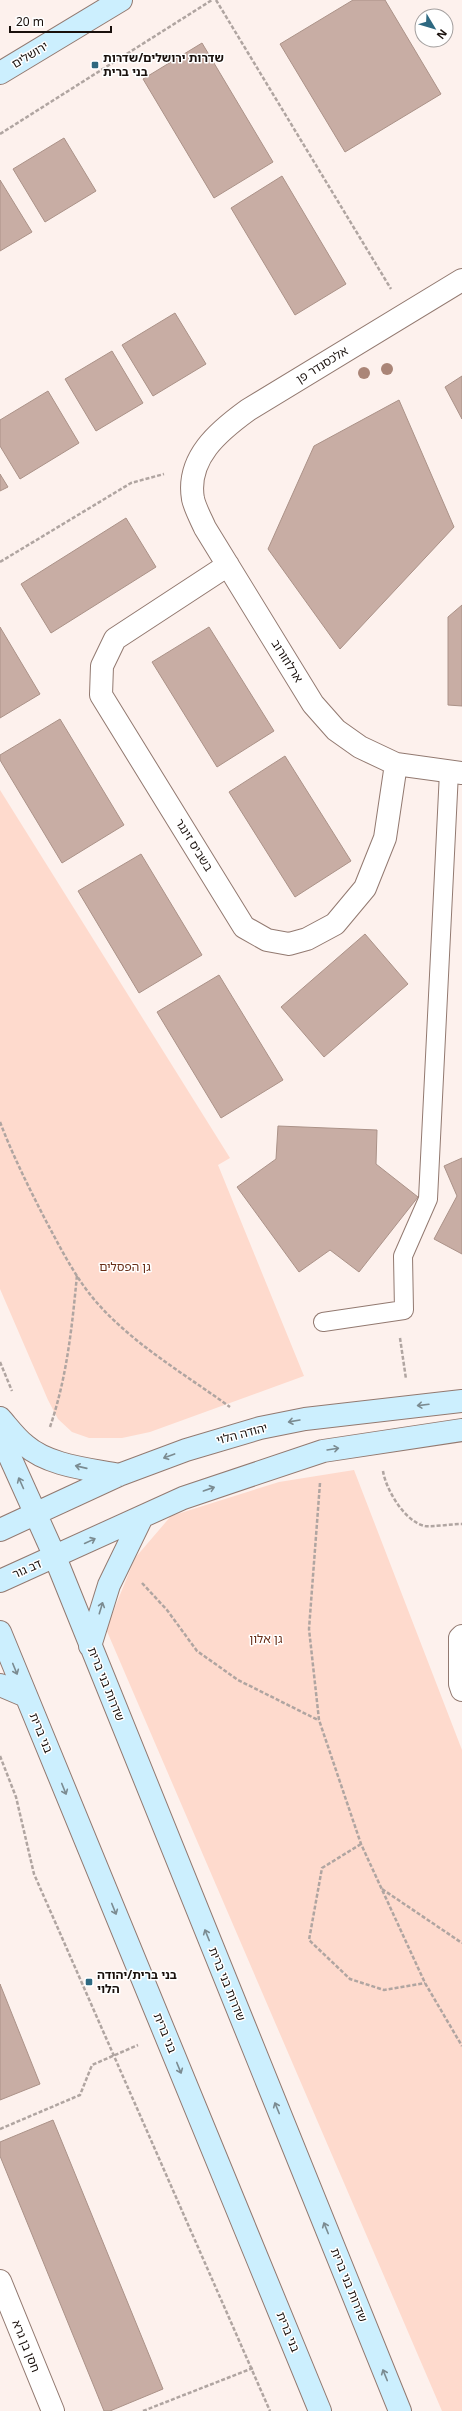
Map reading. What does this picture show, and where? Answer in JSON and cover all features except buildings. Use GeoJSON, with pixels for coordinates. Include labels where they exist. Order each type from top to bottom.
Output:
{"type":"FeatureCollection","features":[{"type":"Feature","properties":{"kind":"main road","name":"ירושלים"},"geometry":{"type":"LineString","coordinates":[[0,73],[121,0]]}},
{"type":"Feature","properties":{"kind":"main road","name":"יהודה הלוי"},"geometry":{"type":"LineString","coordinates":[[34,1513],[119,1475],[186,1450],[260,1428],[305,1419],[462,1401]]}},
{"type":"Feature","properties":{"kind":"main road"},"geometry":{"type":"LineString","coordinates":[[0,1418],[25,1445],[40,1455],[79,1467],[119,1475]]}},
{"type":"Feature","properties":{"kind":"main road"},"geometry":{"type":"LineString","coordinates":[[0,1435],[55,1557],[183,1498],[323,1451],[462,1430]]}},
{"type":"Feature","properties":{"kind":"main road"},"geometry":{"type":"LineString","coordinates":[[0,1530],[34,1513]]}},
{"type":"Feature","properties":{"kind":"main road"},"geometry":{"type":"LineString","coordinates":[[90,1646],[116,1567],[142,1517]]}},
{"type":"Feature","properties":{"kind":"main road","name":"דב גור"},"geometry":{"type":"LineString","coordinates":[[0,1581],[55,1557]]}},
{"type":"Feature","properties":{"kind":"main road","name":"שדרות בני ברית"},"geometry":{"type":"LineString","coordinates":[[55,1557],[400,2411]]}},
{"type":"Feature","properties":{"kind":"main road","name":"בני ברית"},"geometry":{"type":"LineString","coordinates":[[0,1632],[320,2411]]}},
{"type":"Feature","properties":{"kind":"main road"},"geometry":{"type":"LineString","coordinates":[[0,1685],[26,1696]]}},
{"type":"Feature","properties":{"kind":"street","name":"אלכסנדר פן"},"geometry":{"type":"LineString","coordinates":[[196,466],[210,442],[222,429],[248,410],[462,280]]}},
{"type":"Feature","properties":{"kind":"street","name":"ארלוזורוב"},"geometry":{"type":"LineString","coordinates":[[196,466],[192,482],[193,500],[205,528],[313,704],[336,730],[360,747],[396,764],[456,773]]}},
{"type":"Feature","properties":{"kind":"street","name":"בשביס זינגר"},"geometry":{"type":"LineString","coordinates":[[228,565],[114,639],[102,666],[101,695],[244,927],[266,940],[289,944],[307,939],[335,924],[365,888],[386,838],[396,764]]}},
{"type":"Feature","properties":{"kind":"street"},"geometry":{"type":"LineString","coordinates":[[462,1636],[460,1638],[462,1690]]}},
{"type":"Feature","properties":{"kind":"street","name":"חסן בן גרא"},"geometry":{"type":"LineString","coordinates":[[0,2281],[53,2411]]}},
{"type":"Feature","properties":{"kind":"lane"},"geometry":{"type":"LineString","coordinates":[[323,1322],[404,1310],[403,1256],[428,1199],[456,773]]}},
{"type":"Feature","properties":{"kind":"path"},"geometry":{"type":"LineString","coordinates":[[0,134],[212,0]]}},
{"type":"Feature","properties":{"kind":"path"},"geometry":{"type":"LineString","coordinates":[[216,0],[406,314]]}},
{"type":"Feature","properties":{"kind":"path"},"geometry":{"type":"LineString","coordinates":[[0,562],[131,483],[196,466]]}},
{"type":"Feature","properties":{"kind":"path"},"geometry":{"type":"LineString","coordinates":[[0,1122],[29,1187],[77,1275],[98,1304],[145,1347],[260,1428]]}},
{"type":"Feature","properties":{"kind":"path"},"geometry":{"type":"LineString","coordinates":[[40,1455],[58,1404],[71,1341],[77,1275]]}},
{"type":"Feature","properties":{"kind":"path"},"geometry":{"type":"LineString","coordinates":[[402,1348],[404,1359]]}},
{"type":"Feature","properties":{"kind":"path"},"geometry":{"type":"LineString","coordinates":[[378,1442],[383,1476],[399,1506],[408,1518],[425,1526],[462,1524]]}},
{"type":"Feature","properties":{"kind":"path"},"geometry":{"type":"LineString","coordinates":[[323,1451],[309,1628],[319,1720],[361,1844],[425,1983],[462,2046]]}},
{"type":"Feature","properties":{"kind":"path"},"geometry":{"type":"LineString","coordinates":[[116,1567],[145,1585],[167,1610],[197,1650],[238,1680],[319,1720]]}},
{"type":"Feature","properties":{"kind":"path"},"geometry":{"type":"LineString","coordinates":[[0,1756],[16,1797],[34,1874],[253,2368],[270,2411]]}},
{"type":"Feature","properties":{"kind":"path"},"geometry":{"type":"LineString","coordinates":[[361,1844],[322,1868],[309,1940],[350,1979],[384,1990],[425,1983]]}},
{"type":"Feature","properties":{"kind":"path"},"geometry":{"type":"LineString","coordinates":[[382,1889],[462,1943]]}},
{"type":"Feature","properties":{"kind":"path"},"geometry":{"type":"LineString","coordinates":[[0,2129],[80,2095],[92,2065],[114,2055]]}},
{"type":"Feature","properties":{"kind":"path"},"geometry":{"type":"LineString","coordinates":[[143,2411],[253,2368]]}},
{"type":"Feature","properties":{"kind":"green space","name":"גן הפסלים"},"geometry":{"type":"Polygon","coordinates":[[[0,790],[230,1158],[218,1165],[304,1376],[150,1432],[122,1438],[89,1438],[72,1432],[58,1419],[48,1400],[0,1289],[0,790]]]}},
{"type":"Feature","properties":{"kind":"green space","name":"גן אלון"},"geometry":{"type":"Polygon","coordinates":[[[354,1470],[462,1750],[462,2411],[442,2411],[106,1629],[135,1558],[171,1516],[279,1482],[354,1470]]]}},
{"type":"Feature","properties":{"kind":"place","name":"שדרות ירושלים/שדרות בני ברית"},"geometry":{"type":"Point","coordinates":[95,65]}},
{"type":"Feature","properties":{"kind":"place","name":"בני ברית/יהודה הלוי"},"geometry":{"type":"Point","coordinates":[89,1982]}}]}
